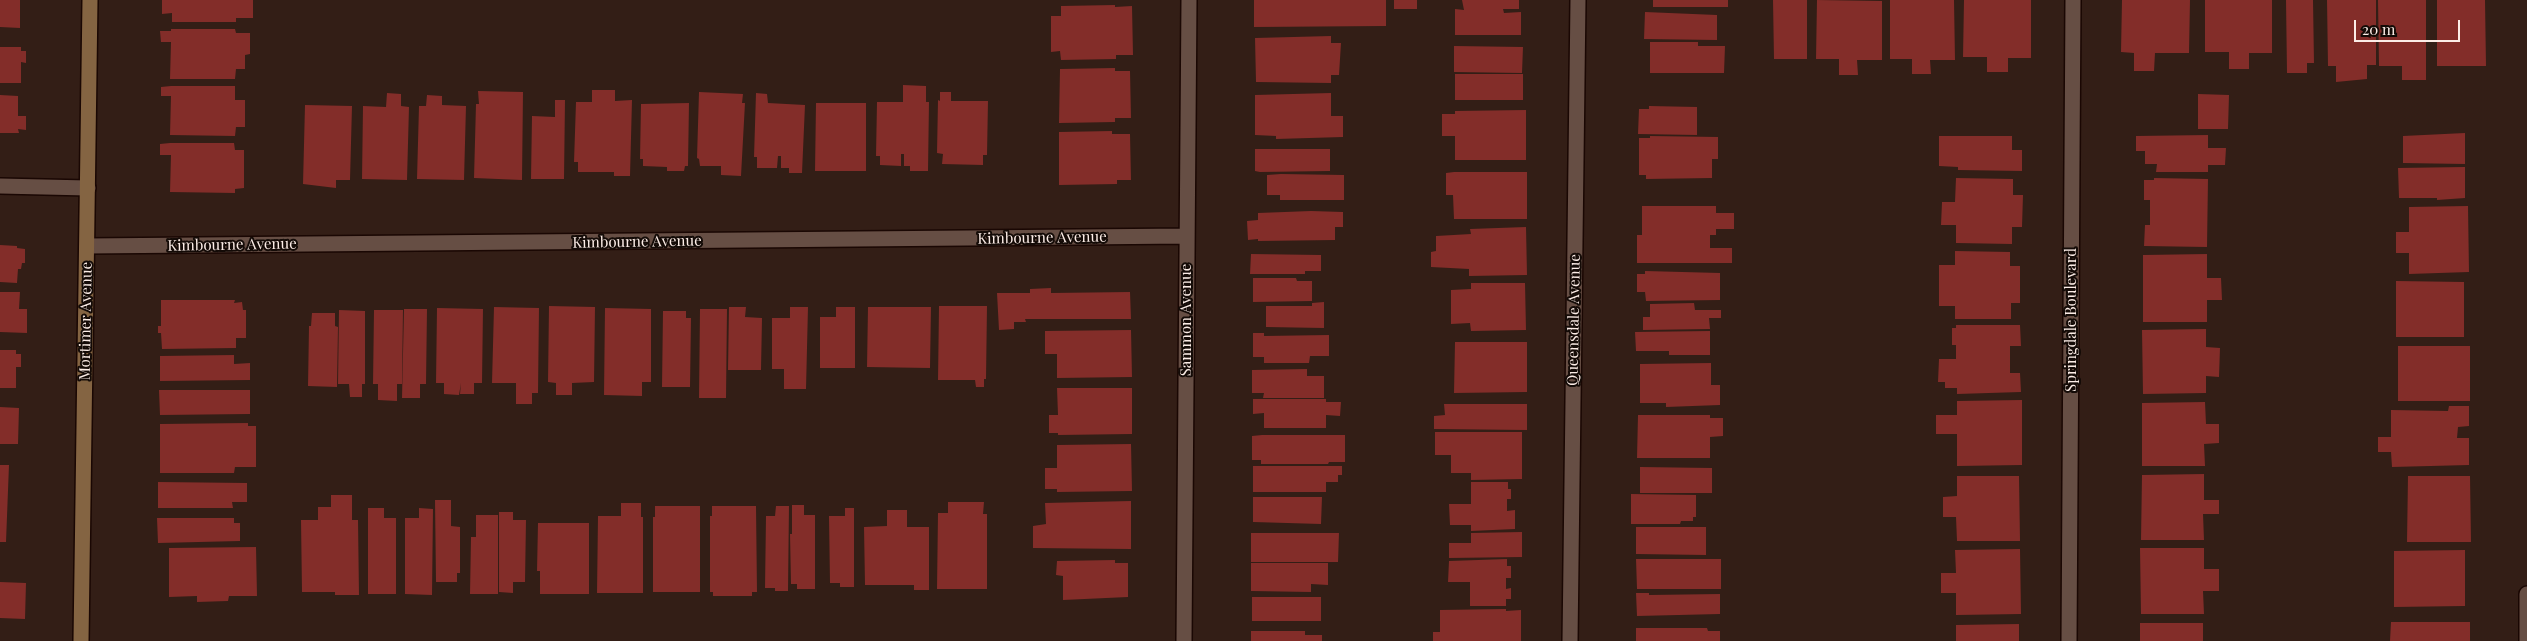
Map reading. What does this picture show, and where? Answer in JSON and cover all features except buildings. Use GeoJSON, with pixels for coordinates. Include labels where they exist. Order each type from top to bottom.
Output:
{"type":"FeatureCollection","features":[{"type":"Feature","properties":{"kind":"street","name":"Mortimer Avenue"},"geometry":{"type":"LineString","coordinates":[[80,641],[90,0]]}},
{"type":"Feature","properties":{"kind":"street","name":"Sammon Avenue"},"geometry":{"type":"LineString","coordinates":[[1184,641],[1190,0]]}},
{"type":"Feature","properties":{"kind":"street","name":"Queensdale Avenue"},"geometry":{"type":"LineString","coordinates":[[1570,641],[1578,0]]}},
{"type":"Feature","properties":{"kind":"street","name":"Springdale Boulevard"},"geometry":{"type":"LineString","coordinates":[[2069,641],[2073,0]]}},
{"type":"Feature","properties":{"kind":"street"},"geometry":{"type":"LineString","coordinates":[[0,186],[88,188]]}},
{"type":"Feature","properties":{"kind":"street","name":"Kimbourne Avenue"},"geometry":{"type":"LineString","coordinates":[[87,246],[1187,236]]}},
{"type":"Feature","properties":{"kind":"street"},"geometry":{"type":"LineString","coordinates":[[2526,641],[2527,594]]}}]}
